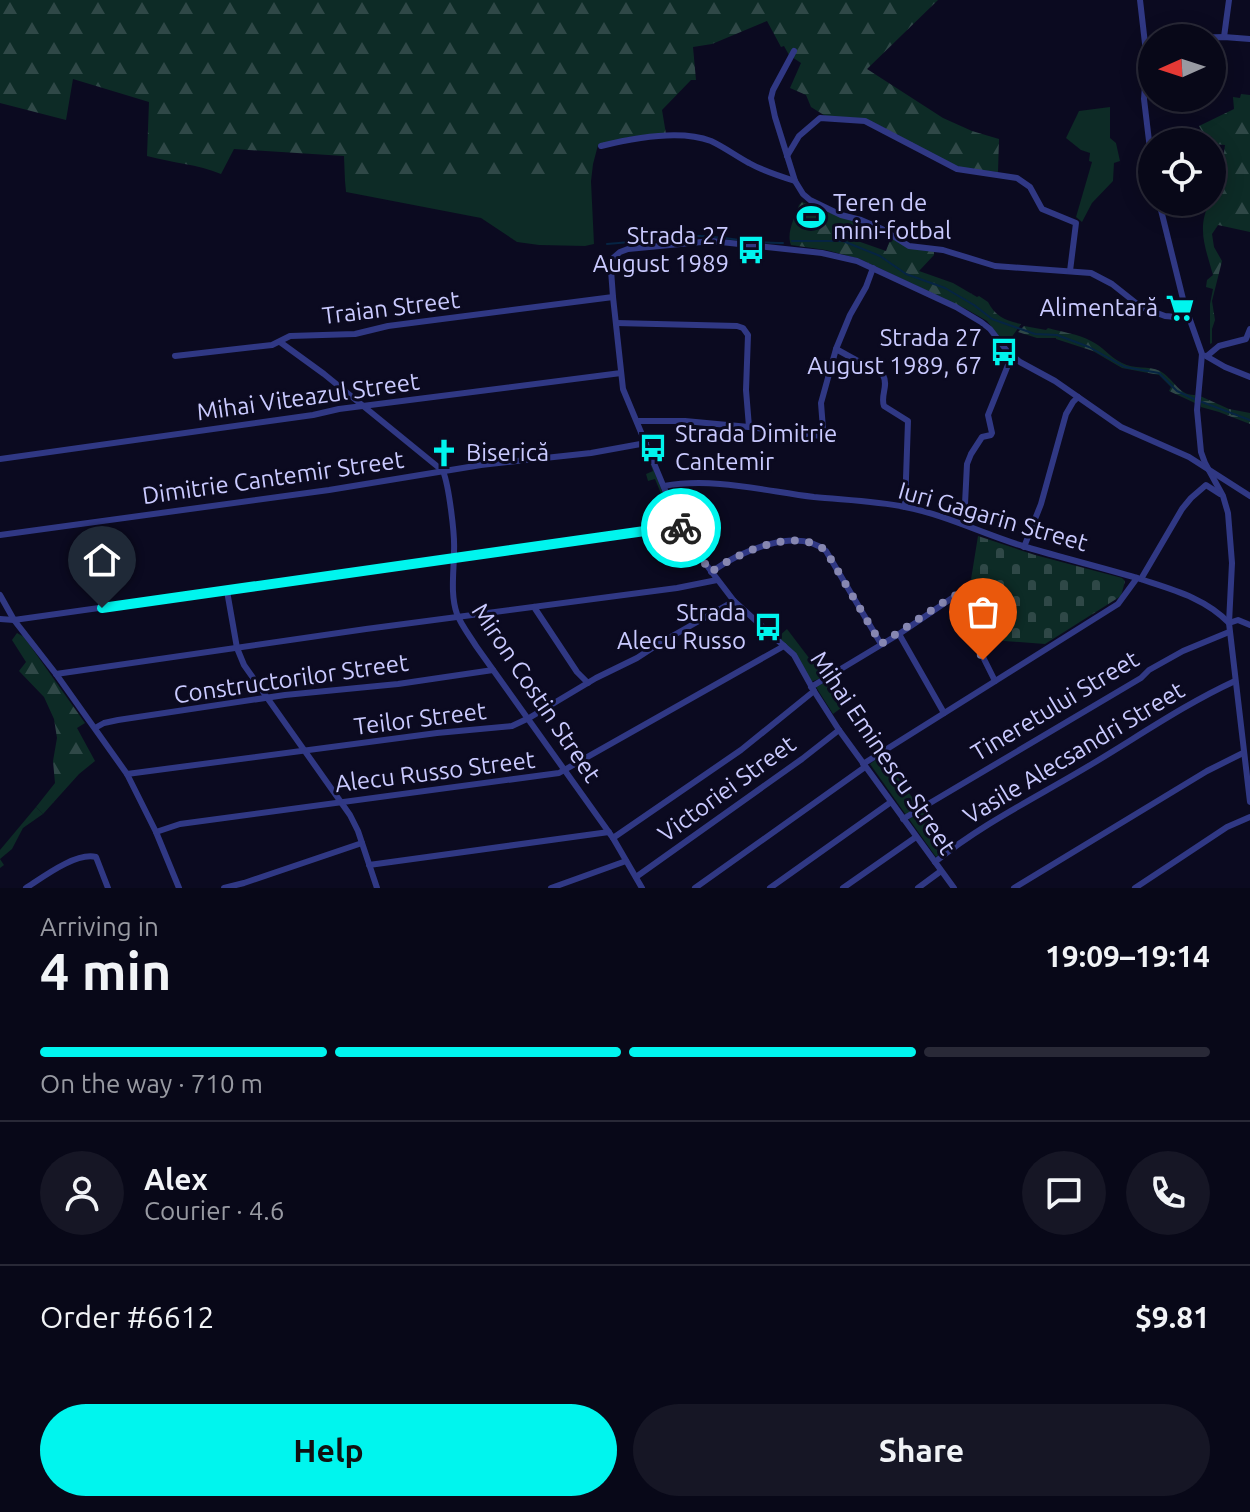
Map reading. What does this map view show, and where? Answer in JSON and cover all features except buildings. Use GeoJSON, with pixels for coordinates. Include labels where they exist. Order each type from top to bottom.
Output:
{"type":"FeatureCollection","features":[{"type":"Feature","properties":{"kind":"street"},"geometry":{"type":"LineString","coordinates":[[1140,0],[1145,24]]}},
{"type":"Feature","properties":{"kind":"street"},"geometry":{"type":"LineString","coordinates":[[1226,24],[1229,0]]}},
{"type":"Feature","properties":{"kind":"street"},"geometry":{"type":"LineString","coordinates":[[1226,37],[1250,39]]}},
{"type":"Feature","properties":{"kind":"street"},"geometry":{"type":"LineString","coordinates":[[794,51],[771,98],[795,181],[803,194],[822,207],[882,229],[909,246],[943,250],[995,266],[1091,273],[1141,307],[1165,316],[1189,318]]}},
{"type":"Feature","properties":{"kind":"street"},"geometry":{"type":"LineString","coordinates":[[787,156],[799,136],[820,118],[865,121],[957,169],[1017,178],[1030,187],[1042,209],[1076,223],[1070,271]]}},
{"type":"Feature","properties":{"kind":"street"},"geometry":{"type":"LineString","coordinates":[[601,146],[630,139],[700,138],[714,142],[770,173],[795,181]]}},
{"type":"Feature","properties":{"kind":"street"},"geometry":{"type":"LineString","coordinates":[[1163,216],[1189,318],[1204,355],[1198,420],[1201,452],[1228,513],[1232,546],[1229,632],[1250,802]]}},
{"type":"Feature","properties":{"kind":"street","name":"Mihai Eminescu Street"},"geometry":{"type":"LineString","coordinates":[[873,268],[822,253],[712,241],[620,252],[612,259],[611,270],[623,389],[680,526],[692,546],[734,601],[798,661],[839,730],[954,888]]}},
{"type":"Feature","properties":{"kind":"street"},"geometry":{"type":"LineString","coordinates":[[637,421],[685,421],[821,436],[821,403],[836,349],[873,268],[981,322],[1020,362],[1055,381],[1121,427],[1178,451],[1250,496]]}},
{"type":"Feature","properties":{"kind":"street","name":"Traian Street"},"geometry":{"type":"LineString","coordinates":[[175,356],[272,345],[290,336],[355,334],[388,326],[613,297]]}},
{"type":"Feature","properties":{"kind":"street"},"geometry":{"type":"LineString","coordinates":[[616,323],[737,326],[746,331],[749,427]]}},
{"type":"Feature","properties":{"kind":"street"},"geometry":{"type":"LineString","coordinates":[[1204,355],[1219,346],[1246,339],[1250,329]]}},
{"type":"Feature","properties":{"kind":"street"},"geometry":{"type":"LineString","coordinates":[[280,342],[443,471]]}},
{"type":"Feature","properties":{"kind":"street"},"geometry":{"type":"LineString","coordinates":[[836,349],[883,375],[886,386],[884,406],[908,421],[905,507]]}},
{"type":"Feature","properties":{"kind":"street"},"geometry":{"type":"LineString","coordinates":[[964,524],[967,464],[982,437],[991,435],[988,415],[1012,355]]}},
{"type":"Feature","properties":{"kind":"street"},"geometry":{"type":"LineString","coordinates":[[1204,355],[1250,377]]}},
{"type":"Feature","properties":{"kind":"street","name":"Mihai Viteazul Street"},"geometry":{"type":"LineString","coordinates":[[0,459],[339,409],[621,373]]}},
{"type":"Feature","properties":{"kind":"street"},"geometry":{"type":"LineString","coordinates":[[1024,547],[1041,504],[1066,414],[1078,397]]}},
{"type":"Feature","properties":{"kind":"street","name":"Dimitrie Cantemir Street"},"geometry":{"type":"LineString","coordinates":[[0,535],[646,443]]}},
{"type":"Feature","properties":{"kind":"street","name":"Miron Costin Street"},"geometry":{"type":"LineString","coordinates":[[443,471],[454,551],[453,588],[459,618],[611,835],[642,888]]}},
{"type":"Feature","properties":{"kind":"street","name":"Iuri Gagarin Street"},"geometry":{"type":"LineString","coordinates":[[664,486],[718,484],[905,507],[964,524],[1024,547],[1190,595],[1210,606],[1229,623]]}},
{"type":"Feature","properties":{"kind":"street"},"geometry":{"type":"LineString","coordinates":[[695,888],[864,765],[1119,603],[1139,579],[1191,498],[1206,485],[1223,496]]}},
{"type":"Feature","properties":{"kind":"street"},"geometry":{"type":"LineString","coordinates":[[0,619],[14,620],[227,591],[680,526]]}},
{"type":"Feature","properties":{"kind":"street"},"geometry":{"type":"LineString","coordinates":[[711,572],[732,558],[769,544],[799,541],[818,545],[826,551],[881,644]]}},
{"type":"Feature","properties":{"kind":"street"},"geometry":{"type":"LineString","coordinates":[[56,674],[717,580]]}},
{"type":"Feature","properties":{"kind":"street"},"geometry":{"type":"LineString","coordinates":[[227,591],[237,648],[244,665],[350,815],[377,888]]}},
{"type":"Feature","properties":{"kind":"street"},"geometry":{"type":"LineString","coordinates":[[369,865],[611,835],[741,750],[812,689],[958,594],[963,594],[969,608],[974,639],[995,681]]}},
{"type":"Feature","properties":{"kind":"street"},"geometry":{"type":"LineString","coordinates":[[0,595],[14,620],[127,774],[179,888]]}},
{"type":"Feature","properties":{"kind":"street","name":"Teilor Street"},"geometry":{"type":"LineString","coordinates":[[127,774],[512,726],[734,601]]}},
{"type":"Feature","properties":{"kind":"street"},"geometry":{"type":"LineString","coordinates":[[534,607],[577,672],[588,683]]}},
{"type":"Feature","properties":{"kind":"street"},"geometry":{"type":"LineString","coordinates":[[1229,623],[1238,620],[1250,625]]}},
{"type":"Feature","properties":{"kind":"street","name":"Tineretului Street"},"geometry":{"type":"LineString","coordinates":[[903,819],[1141,678],[1162,662],[1229,632]]}},
{"type":"Feature","properties":{"kind":"street"},"geometry":{"type":"LineString","coordinates":[[899,634],[944,713]]}},
{"type":"Feature","properties":{"kind":"street","name":"Alecu Russo Street"},"geometry":{"type":"LineString","coordinates":[[156,832],[180,824],[550,775],[566,770],[784,646]]}},
{"type":"Feature","properties":{"kind":"street","name":"Constructorilor Street"},"geometry":{"type":"LineString","coordinates":[[95,728],[118,720],[493,670]]}},
{"type":"Feature","properties":{"kind":"street","name":"Vasile Alecsandri Street"},"geometry":{"type":"LineString","coordinates":[[935,862],[1034,797],[1204,696],[1235,681]]}},
{"type":"Feature","properties":{"kind":"street","name":"Victoriei Street"},"geometry":{"type":"LineString","coordinates":[[636,877],[839,730]]}},
{"type":"Feature","properties":{"kind":"street"},"geometry":{"type":"LineString","coordinates":[[1014,888],[1207,771],[1243,753]]}},
{"type":"Feature","properties":{"kind":"street"},"geometry":{"type":"LineString","coordinates":[[770,888],[891,802]]}},
{"type":"Feature","properties":{"kind":"street"},"geometry":{"type":"LineString","coordinates":[[1135,888],[1227,827],[1250,817]]}},
{"type":"Feature","properties":{"kind":"street"},"geometry":{"type":"LineString","coordinates":[[843,888],[916,837]]}},
{"type":"Feature","properties":{"kind":"street"},"geometry":{"type":"LineString","coordinates":[[224,888],[362,843]]}},
{"type":"Feature","properties":{"kind":"street"},"geometry":{"type":"LineString","coordinates":[[26,888],[64,864],[90,855],[96,857],[108,888]]}},
{"type":"Feature","properties":{"kind":"street"},"geometry":{"type":"LineString","coordinates":[[551,888],[626,861]]}},
{"type":"Feature","properties":{"kind":"street"},"geometry":{"type":"LineString","coordinates":[[918,888],[941,871]]}},
{"type":"Feature","properties":{"kind":"green space"},"geometry":{"type":"Polygon","coordinates":[[[0,0],[938,0],[867,69],[943,118],[999,139],[998,172],[965,169],[867,119],[827,117],[811,107],[806,95],[790,88],[801,63],[789,55],[784,46],[781,47],[767,21],[712,44],[693,47],[696,80],[691,80],[662,110],[666,134],[629,137],[598,145],[591,181],[345,181],[344,156],[234,149],[221,174],[147,156],[149,102],[73,79],[66,120],[0,103],[0,0]]]}},
{"type":"Feature","properties":{"kind":"green space"},"geometry":{"type":"Polygon","coordinates":[[[1241,94],[1250,95],[1250,232],[1218,225],[1212,234],[1214,247],[1222,261],[1212,301],[1215,320],[1210,344],[1210,304],[1213,289],[1206,287],[1207,280],[1213,275],[1203,230],[1205,216],[1226,216],[1226,128],[1199,126],[1234,109],[1233,97],[1240,98],[1241,94]]]}},
{"type":"Feature","properties":{"kind":"green space"},"geometry":{"type":"Polygon","coordinates":[[[1110,107],[1110,138],[1116,143],[1120,161],[1114,163],[1113,181],[1092,203],[1082,222],[1076,217],[1092,162],[1089,161],[1090,153],[1066,138],[1079,111],[1110,107]]]}},
{"type":"Feature","properties":{"kind":"green space"},"geometry":{"type":"Polygon","coordinates":[[[345,181],[591,181],[594,244],[539,245],[517,242],[481,218],[346,192],[345,181]]]}},
{"type":"Feature","properties":{"kind":"green space"},"geometry":{"type":"Polygon","coordinates":[[[802,202],[856,220],[849,238],[886,251],[891,237],[909,247],[938,252],[934,252],[919,271],[979,296],[1002,317],[1021,324],[1006,345],[987,321],[860,259],[791,245],[790,230],[802,202]]]}},
{"type":"Feature","properties":{"kind":"green space"},"geometry":{"type":"Polygon","coordinates":[[[1024,326],[1048,328],[1081,337],[1127,365],[1160,371],[1180,390],[1195,395],[1195,403],[1169,391],[1171,387],[1159,375],[1122,368],[1093,351],[1056,338],[1037,338],[1018,332],[1024,326]]]}},
{"type":"Feature","properties":{"kind":"green space"},"geometry":{"type":"Polygon","coordinates":[[[1200,396],[1229,409],[1250,413],[1250,424],[1201,407],[1200,396]]]}},
{"type":"Feature","properties":{"kind":"green space"},"geometry":{"type":"Polygon","coordinates":[[[645,449],[675,522],[673,524],[660,526],[657,506],[664,501],[655,479],[648,481],[646,474],[653,471],[645,449]]]}},
{"type":"Feature","properties":{"kind":"green space"},"geometry":{"type":"Polygon","coordinates":[[[978,536],[1122,578],[1125,581],[1121,596],[1045,644],[977,639],[969,592],[978,536]]]}},
{"type":"Feature","properties":{"kind":"green space"},"geometry":{"type":"Polygon","coordinates":[[[787,629],[822,675],[826,676],[811,682],[797,658],[778,637],[787,629]]]}},
{"type":"Feature","properties":{"kind":"green space"},"geometry":{"type":"Polygon","coordinates":[[[17,633],[24,637],[85,723],[77,728],[95,761],[43,814],[36,807],[55,783],[53,761],[57,738],[54,719],[44,697],[19,671],[26,662],[12,640],[17,633]]]}},
{"type":"Feature","properties":{"kind":"green space"},"geometry":{"type":"Polygon","coordinates":[[[827,681],[845,705],[833,714],[816,687],[827,681]]]}},
{"type":"Feature","properties":{"kind":"green space"},"geometry":{"type":"Polygon","coordinates":[[[882,755],[919,807],[906,815],[870,764],[882,755]]]}},
{"type":"Feature","properties":{"kind":"green space"},"geometry":{"type":"Polygon","coordinates":[[[36,807],[43,814],[23,828],[12,849],[0,859],[0,850],[36,807]]]}},
{"type":"Feature","properties":{"kind":"green space"},"geometry":{"type":"Polygon","coordinates":[[[924,809],[950,847],[936,857],[909,819],[924,809]]]}},
{"type":"Feature","properties":{"kind":"waterway"},"geometry":{"type":"LineString","coordinates":[[674,237],[702,236],[783,243]]}},
{"type":"Feature","properties":{"kind":"waterway"},"geometry":{"type":"LineString","coordinates":[[607,244],[665,239]]}},
{"type":"Feature","properties":{"kind":"waterway"},"geometry":{"type":"LineString","coordinates":[[792,241],[843,241],[880,256],[906,274],[945,288],[992,319],[1035,334],[1057,335],[1089,347],[1125,367],[1159,373],[1177,391],[1194,399]]}},
{"type":"Feature","properties":{"kind":"waterway"},"geometry":{"type":"LineString","coordinates":[[1202,402],[1250,420]]}},
{"type":"Feature","properties":{"kind":"way so far"},"geometry":{"type":"LineString","coordinates":[[681,528],[711,572],[732,558],[769,544],[794,541],[822,547],[881,644],[947,600],[963,594],[969,608],[974,639],[983,660]]}},
{"type":"Feature","properties":{"kind":"place","name":"Teren de mini-fotbal"},"geometry":{"type":"Point","coordinates":[811,217]}},
{"type":"Feature","properties":{"kind":"place","name":"Strada 27 August 1989"},"geometry":{"type":"Point","coordinates":[751,250]}},
{"type":"Feature","properties":{"kind":"place","name":"Alimentară"},"geometry":{"type":"Point","coordinates":[1180,308]}},
{"type":"Feature","properties":{"kind":"place","name":"Strada 27 August 1989, 67"},"geometry":{"type":"Point","coordinates":[1004,352]}},
{"type":"Feature","properties":{"kind":"place","name":"Strada Dimitrie Cantemir"},"geometry":{"type":"Point","coordinates":[653,448]}},
{"type":"Feature","properties":{"kind":"place","name":"Biserică"},"geometry":{"type":"Point","coordinates":[444,453]}},
{"type":"Feature","properties":{"kind":"place","name":"Strada Alecu Russo"},"geometry":{"type":"Point","coordinates":[768,627]}},
{"type":"Feature","properties":{"kind":"route"},"geometry":{"type":"LineString","coordinates":[[102,608],[681,528]]}}]}
